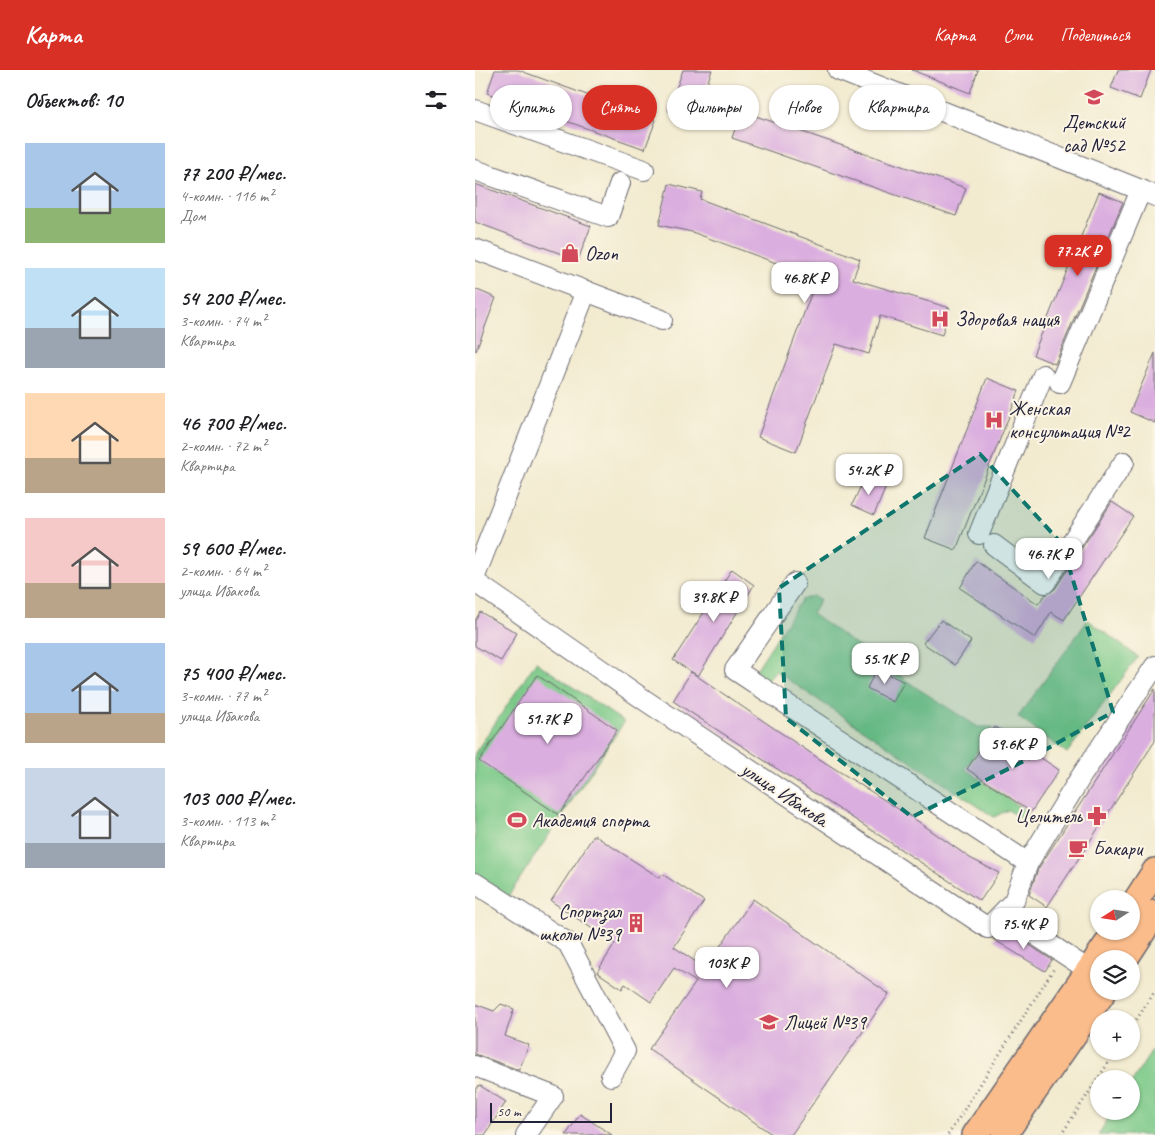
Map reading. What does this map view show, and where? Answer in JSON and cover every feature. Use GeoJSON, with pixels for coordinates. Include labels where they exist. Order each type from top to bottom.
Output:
{"type":"FeatureCollection","features":[{"type":"Feature","properties":{"kind":"main road"},"geometry":{"type":"LineString","coordinates":[[1140,894],[1155,872]]}},
{"type":"Feature","properties":{"kind":"main road"},"geometry":{"type":"LineString","coordinates":[[1131,950],[1155,913]]}},
{"type":"Feature","properties":{"kind":"main road"},"geometry":{"type":"LineString","coordinates":[[975,1135],[1090,989]]}},
{"type":"Feature","properties":{"kind":"main road"},"geometry":{"type":"LineString","coordinates":[[1004,1135],[1090,992]]}},
{"type":"Feature","properties":{"kind":"street"},"geometry":{"type":"LineString","coordinates":[[838,70],[1148,193],[1052,379],[987,539],[1045,583],[1124,462]]}},
{"type":"Feature","properties":{"kind":"street"},"geometry":{"type":"LineString","coordinates":[[475,110],[644,170]]}},
{"type":"Feature","properties":{"kind":"street"},"geometry":{"type":"LineString","coordinates":[[475,170],[608,216],[620,183]]}},
{"type":"Feature","properties":{"kind":"street"},"geometry":{"type":"LineString","coordinates":[[475,249],[662,320]]}},
{"type":"Feature","properties":{"kind":"street"},"geometry":{"type":"LineString","coordinates":[[475,576],[586,291]]}},
{"type":"Feature","properties":{"kind":"street","name":"улица Ибакова"},"geometry":{"type":"LineString","coordinates":[[475,582],[646,702],[988,928]]}},
{"type":"Feature","properties":{"kind":"street"},"geometry":{"type":"LineString","coordinates":[[795,584],[735,670],[1028,863]]}},
{"type":"Feature","properties":{"kind":"street"},"geometry":{"type":"LineString","coordinates":[[988,928],[1014,901],[1028,863],[1082,775],[1155,666]]}},
{"type":"Feature","properties":{"kind":"street"},"geometry":{"type":"LineString","coordinates":[[475,883],[568,943],[625,1050],[611,1076]]}},
{"type":"Feature","properties":{"kind":"street"},"geometry":{"type":"LineString","coordinates":[[988,928],[1007,916],[1064,952],[1090,974]]}},
{"type":"Feature","properties":{"kind":"street"},"geometry":{"type":"LineString","coordinates":[[475,1066],[553,1096],[529,1134]]}},
{"type":"Feature","properties":{"kind":"path"},"geometry":{"type":"LineString","coordinates":[[948,1135],[1064,952]]}},
{"type":"Feature","properties":{"kind":"path"},"geometry":{"type":"LineString","coordinates":[[1140,1014],[1155,991]]}},
{"type":"Feature","properties":{"kind":"path"},"geometry":{"type":"LineString","coordinates":[[1061,1135],[1110,1060]]}},
{"type":"Feature","properties":{"kind":"highlighted area"},"geometry":{"type":"Polygon","coordinates":[[[980,454],[1062,544],[1113,712],[1034,756],[912,817],[786,718],[779,588],[980,454]]]}},
{"type":"Feature","properties":{"kind":"green space"},"geometry":{"type":"Polygon","coordinates":[[[812,596],[820,600],[812,614],[917,688],[978,727],[993,727],[965,769],[1030,814],[1024,821],[1008,810],[994,817],[775,671],[767,681],[754,673],[801,600],[812,596]]]}},
{"type":"Feature","properties":{"kind":"green space"},"geometry":{"type":"Polygon","coordinates":[[[1088,620],[1138,657],[1067,753],[1018,717],[1088,620]]]}},
{"type":"Feature","properties":{"kind":"green space","name":"Академия спорта"},"geometry":{"type":"Polygon","coordinates":[[[536,662],[624,722],[503,904],[475,887],[475,753],[536,662]]]}},
{"type":"Feature","properties":{"kind":"green space"},"geometry":{"type":"Polygon","coordinates":[[[1155,1046],[1155,1135],[1098,1135],[1107,1120],[1140,1120],[1139,1070],[1155,1046]]]}},
{"type":"Feature","properties":{"kind":"building"},"geometry":{"type":"Polygon","coordinates":[[[495,70],[518,70],[559,85],[490,85],[490,94],[487,93],[495,70]]]}},
{"type":"Feature","properties":{"kind":"building"},"geometry":{"type":"Polygon","coordinates":[[[683,70],[712,70],[707,85],[678,85],[683,70]]]}},
{"type":"Feature","properties":{"kind":"building"},"geometry":{"type":"Polygon","coordinates":[[[912,70],[978,70],[970,93],[912,70]]]}},
{"type":"Feature","properties":{"kind":"building"},"geometry":{"type":"Polygon","coordinates":[[[1118,70],[1151,70],[1140,99],[1111,88],[1118,70]]]}},
{"type":"Feature","properties":{"kind":"building"},"geometry":{"type":"Polygon","coordinates":[[[572,90],[582,93],[582,127],[572,123],[572,90]]]}},
{"type":"Feature","properties":{"kind":"building"},"geometry":{"type":"Polygon","coordinates":[[[759,117],[769,121],[769,130],[797,130],[966,188],[956,216],[732,138],[735,130],[759,130],[759,117]]]}},
{"type":"Feature","properties":{"kind":"building"},"geometry":{"type":"Polygon","coordinates":[[[591,130],[652,130],[645,149],[591,130]]]}},
{"type":"Feature","properties":{"kind":"building"},"geometry":{"type":"Polygon","coordinates":[[[475,184],[591,226],[578,260],[475,222],[475,184]]]}},
{"type":"Feature","properties":{"kind":"building"},"geometry":{"type":"Polygon","coordinates":[[[669,184],[702,192],[700,199],[860,259],[853,279],[950,308],[942,335],[880,316],[869,354],[836,344],[796,452],[758,437],[817,278],[692,232],[659,225],[669,184]]]}},
{"type":"Feature","properties":{"kind":"building"},"geometry":{"type":"Polygon","coordinates":[[[1099,192],[1123,202],[1055,364],[1033,355],[1099,192]]]}},
{"type":"Feature","properties":{"kind":"building"},"geometry":{"type":"Polygon","coordinates":[[[475,289],[496,298],[476,351],[475,350],[475,289]]]}},
{"type":"Feature","properties":{"kind":"building"},"geometry":{"type":"Polygon","coordinates":[[[1155,353],[1155,423],[1130,412],[1155,353]]]}},
{"type":"Feature","properties":{"kind":"building"},"geometry":{"type":"Polygon","coordinates":[[[987,378],[1019,391],[956,550],[925,538],[987,378]]]}},
{"type":"Feature","properties":{"kind":"building"},"geometry":{"type":"Polygon","coordinates":[[[865,477],[886,487],[874,515],[852,505],[865,477]]]}},
{"type":"Feature","properties":{"kind":"building"},"geometry":{"type":"Polygon","coordinates":[[[1112,502],[1133,516],[1064,620],[1051,612],[1035,638],[960,588],[976,561],[1038,604],[1045,595],[1055,589],[1112,502]]]}},
{"type":"Feature","properties":{"kind":"building"},"geometry":{"type":"Polygon","coordinates":[[[732,569],[754,585],[698,676],[673,660],[732,569]]]}},
{"type":"Feature","properties":{"kind":"building"},"geometry":{"type":"Polygon","coordinates":[[[480,612],[517,633],[501,661],[475,646],[475,621],[480,612]]]}},
{"type":"Feature","properties":{"kind":"building"},"geometry":{"type":"Polygon","coordinates":[[[941,620],[971,641],[955,665],[923,643],[941,620]]]}},
{"type":"Feature","properties":{"kind":"building"},"geometry":{"type":"Polygon","coordinates":[[[877,668],[904,682],[893,702],[867,688],[877,668]]]}},
{"type":"Feature","properties":{"kind":"building"},"geometry":{"type":"Polygon","coordinates":[[[691,672],[818,758],[919,822],[970,858],[999,873],[980,901],[673,701],[691,672]]]}},
{"type":"Feature","properties":{"kind":"building"},"geometry":{"type":"Polygon","coordinates":[[[537,675],[617,730],[559,815],[479,761],[537,675]]]}},
{"type":"Feature","properties":{"kind":"building"},"geometry":{"type":"Polygon","coordinates":[[[1155,689],[1155,741],[1047,907],[1029,895],[1038,869],[1155,689]]]}},
{"type":"Feature","properties":{"kind":"building"},"geometry":{"type":"Polygon","coordinates":[[[995,727],[1059,770],[1031,812],[967,769],[995,727]]]}},
{"type":"Feature","properties":{"kind":"building","name":"Лицей №39"},"geometry":{"type":"Polygon","coordinates":[[[594,835],[660,878],[662,874],[704,901],[674,947],[705,968],[753,899],[889,994],[791,1135],[773,1135],[649,1049],[696,982],[674,968],[651,1002],[625,984],[622,989],[597,972],[615,944],[551,901],[594,835]]]}},
{"type":"Feature","properties":{"kind":"building"},"geometry":{"type":"Polygon","coordinates":[[[1007,930],[1052,960],[1045,971],[993,939],[1007,930]]]}},
{"type":"Feature","properties":{"kind":"building"},"geometry":{"type":"Polygon","coordinates":[[[475,1004],[494,1011],[501,1004],[514,1009],[505,1036],[529,1045],[519,1070],[475,1054],[475,1004]]]}},
{"type":"Feature","properties":{"kind":"building"},"geometry":{"type":"Polygon","coordinates":[[[479,1085],[506,1102],[485,1135],[475,1135],[475,1092],[479,1085]]]}},
{"type":"Feature","properties":{"kind":"building"},"geometry":{"type":"Polygon","coordinates":[[[580,1114],[612,1135],[566,1135],[580,1114]]]}},
{"type":"Feature","properties":{"kind":"place","name":"Детский сад №52"},"geometry":{"type":"Point","coordinates":[1094,97]}},
{"type":"Feature","properties":{"kind":"place","name":"Ozon"},"geometry":{"type":"Point","coordinates":[570,253]}},
{"type":"Feature","properties":{"kind":"place","name":"Здоровая нация"},"geometry":{"type":"Point","coordinates":[940,319]}},
{"type":"Feature","properties":{"kind":"place","name":"Женская консультация №2"},"geometry":{"type":"Point","coordinates":[994,420]}},
{"type":"Feature","properties":{"kind":"place","name":"Целитель"},"geometry":{"type":"Point","coordinates":[1097,816]}},
{"type":"Feature","properties":{"kind":"place","name":"Академия спорта"},"geometry":{"type":"Point","coordinates":[517,820]}},
{"type":"Feature","properties":{"kind":"place","name":"Бакари"},"geometry":{"type":"Point","coordinates":[1078,848]}},
{"type":"Feature","properties":{"kind":"place","name":"Спортзал школы №39"},"geometry":{"type":"Point","coordinates":[636,923]}},
{"type":"Feature","properties":{"kind":"place","name":"Лицей №39"},"geometry":{"type":"Point","coordinates":[769,1022]}}]}
